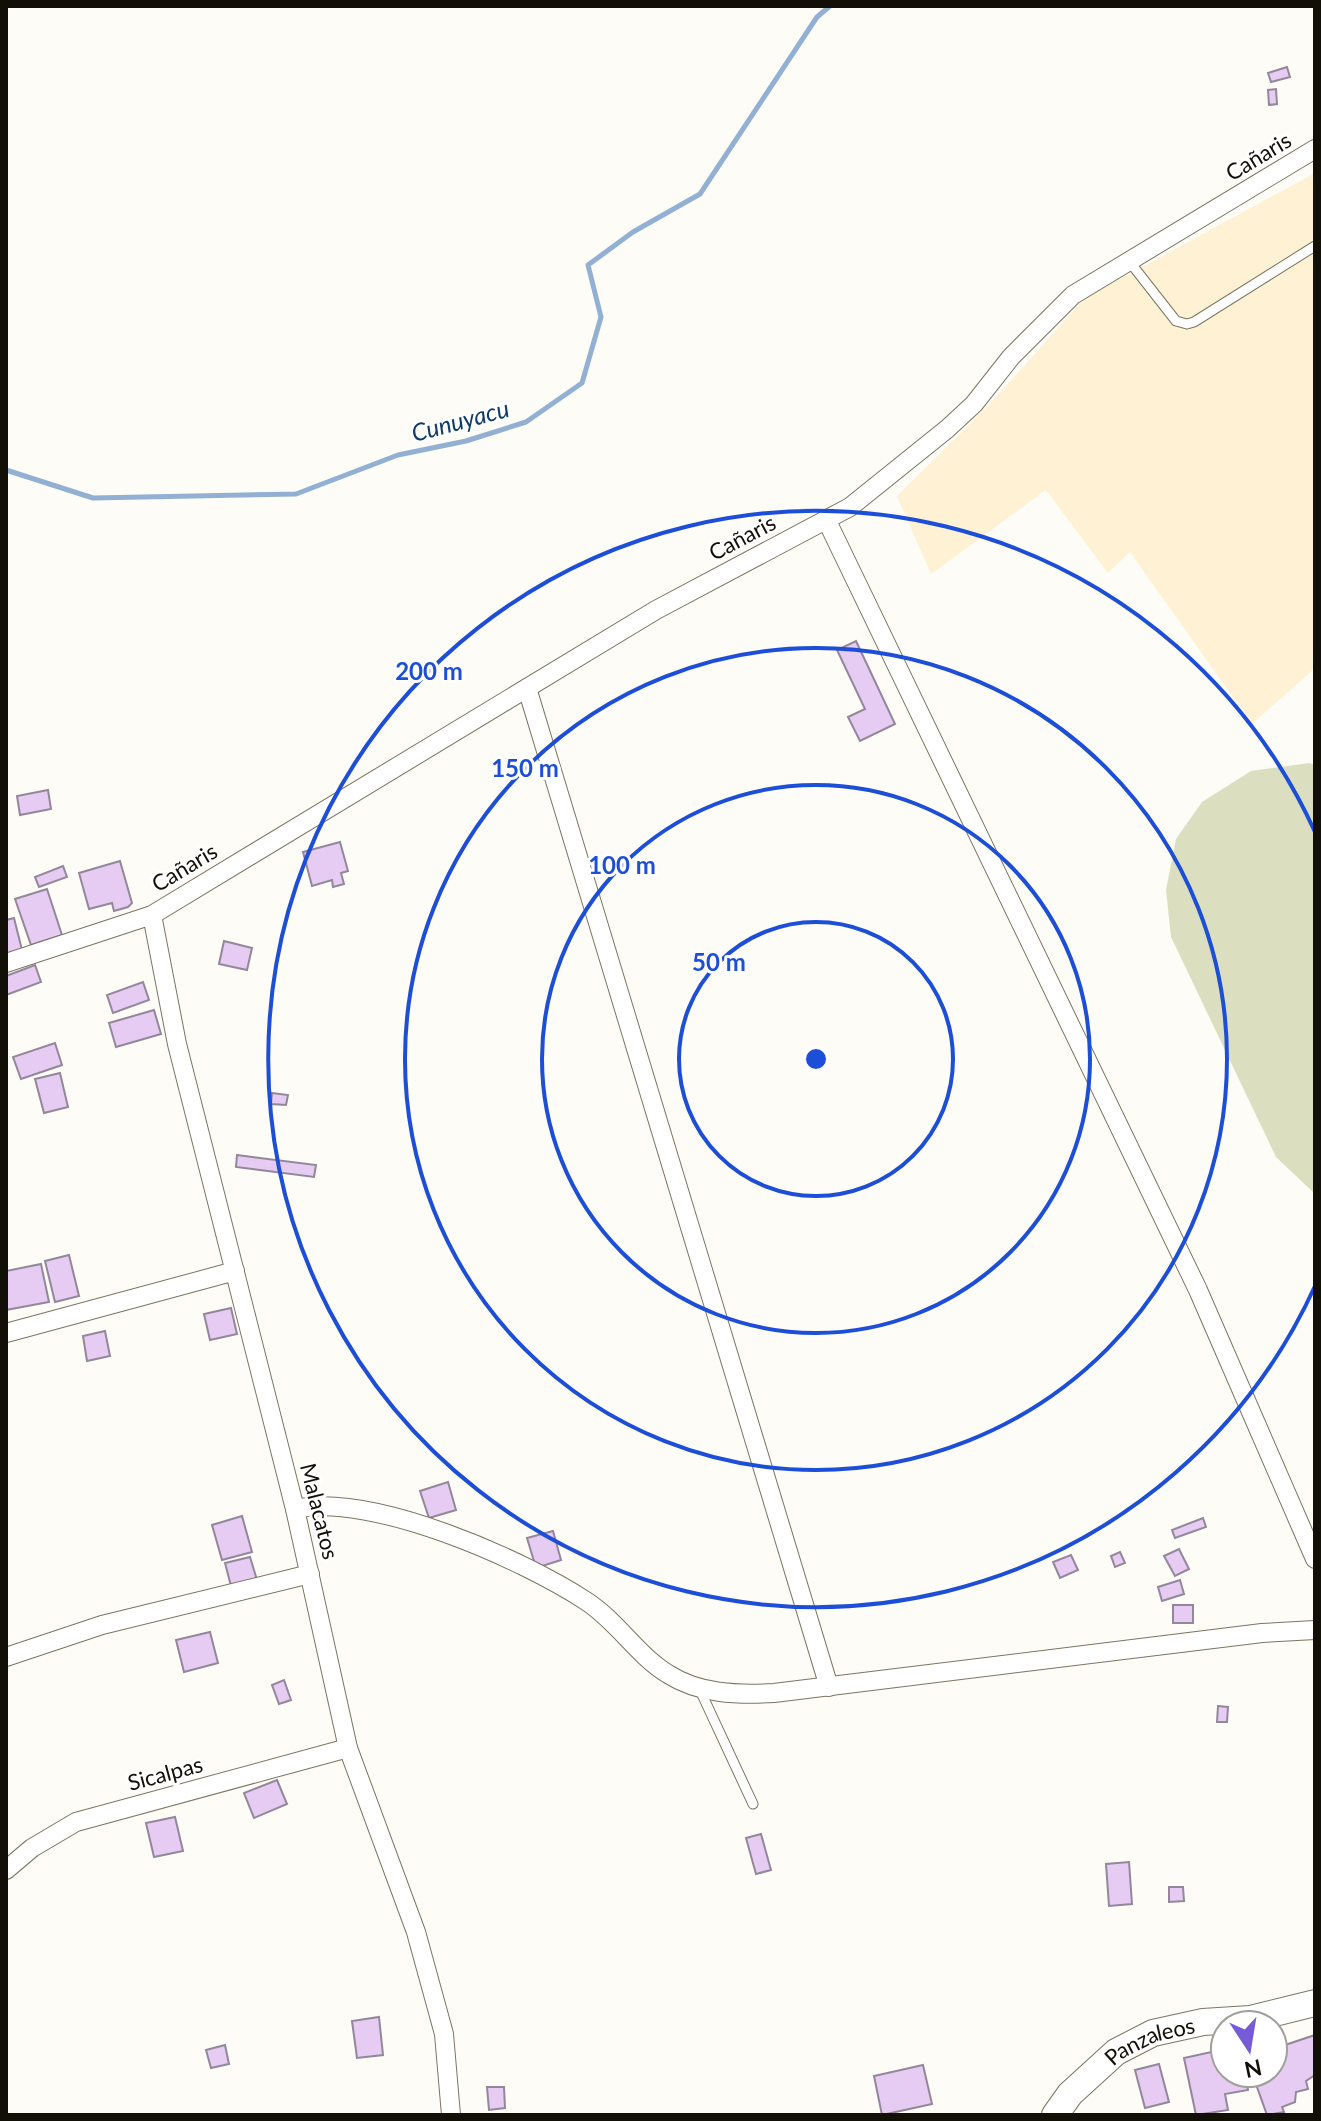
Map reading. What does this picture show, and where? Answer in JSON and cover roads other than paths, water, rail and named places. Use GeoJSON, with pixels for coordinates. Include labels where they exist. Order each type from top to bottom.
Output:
{"type":"FeatureCollection","features":[{"type":"Feature","properties":{"kind":"street","name":"Cañaris"},"geometry":{"type":"LineString","coordinates":[[6,963],[152,915],[656,610],[850,507],[974,404],[1011,357],[1073,295],[1315,149]]}},
{"type":"Feature","properties":{"kind":"street"},"geometry":{"type":"LineString","coordinates":[[826,519],[1198,1290],[1315,1559]]}},
{"type":"Feature","properties":{"kind":"street"},"geometry":{"type":"LineString","coordinates":[[527,688],[829,1687]]}},
{"type":"Feature","properties":{"kind":"street","name":"Malacatos"},"geometry":{"type":"LineString","coordinates":[[152,915],[177,1044],[295,1509],[348,1748],[416,1932],[444,2034],[451,2115]]}},
{"type":"Feature","properties":{"kind":"street"},"geometry":{"type":"LineString","coordinates":[[6,1333],[235,1271]]}},
{"type":"Feature","properties":{"kind":"street"},"geometry":{"type":"LineString","coordinates":[[295,1509],[313,1505],[343,1507],[439,1531],[499,1553],[588,1602],[666,1673],[699,1688],[757,1694],[1247,1635],[1315,1630]]}},
{"type":"Feature","properties":{"kind":"street"},"geometry":{"type":"LineString","coordinates":[[6,1657],[102,1625],[310,1574]]}},
{"type":"Feature","properties":{"kind":"street","name":"Sicalpas"},"geometry":{"type":"LineString","coordinates":[[6,1870],[32,1848],[76,1822],[348,1748]]}},
{"type":"Feature","properties":{"kind":"street","name":"Panzaleos"},"geometry":{"type":"LineString","coordinates":[[1055,2115],[1070,2094],[1116,2052],[1153,2033],[1203,2022],[1250,2019],[1315,2003]]}},
{"type":"Feature","properties":{"kind":"lane"},"geometry":{"type":"LineString","coordinates":[[1129,261],[1176,321],[1187,324],[1315,246]]}},
{"type":"Feature","properties":{"kind":"lane"},"geometry":{"type":"LineString","coordinates":[[699,1688],[753,1804]]}},
{"type":"Feature","properties":{"kind":"waterway","name":"Cunuyacu"},"geometry":{"type":"LineString","coordinates":[[6,470],[93,498],[296,494],[398,455],[466,441],[526,422],[582,383],[601,317],[588,265],[633,232],[700,194],[817,17],[830,6]]}}]}
